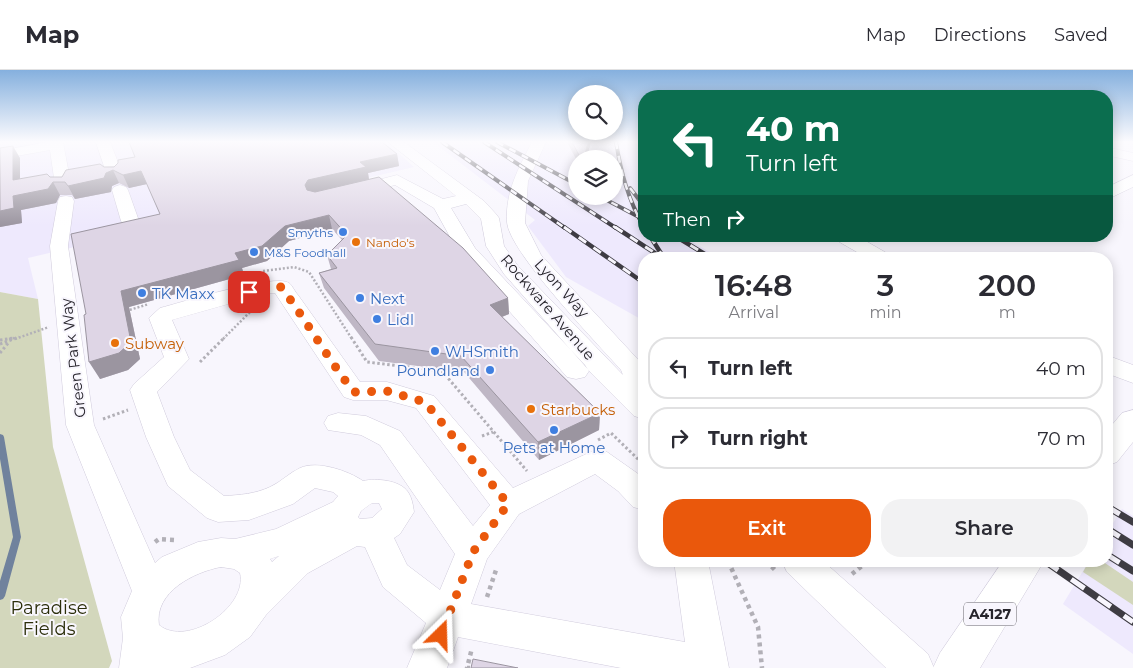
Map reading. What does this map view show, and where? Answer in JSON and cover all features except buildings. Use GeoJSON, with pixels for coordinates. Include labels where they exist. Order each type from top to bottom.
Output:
{"type":"FeatureCollection","features":[{"type":"Feature","properties":{"kind":"main road"},"geometry":{"type":"LineString","coordinates":[[1113,445],[1133,420]]}},
{"type":"Feature","properties":{"kind":"main road","name":"A4127"},"geometry":{"type":"LineString","coordinates":[[955,668],[1021,567]]}},
{"type":"Feature","properties":{"kind":"street","name":"Green Park Way"},"geometry":{"type":"LineString","coordinates":[[61,170],[65,193],[60,246],[80,425],[150,591]]}},
{"type":"Feature","properties":{"kind":"street"},"geometry":{"type":"LineString","coordinates":[[113,170],[130,221]]}},
{"type":"Feature","properties":{"kind":"street","name":"Rockware Avenue"},"geometry":{"type":"LineString","coordinates":[[432,170],[469,198],[490,218],[495,246],[511,270],[601,368],[638,404]]}},
{"type":"Feature","properties":{"kind":"street","name":"Lyon Way"},"geometry":{"type":"LineString","coordinates":[[525,170],[520,181],[516,223],[534,257],[632,367],[638,380]]}},
{"type":"Feature","properties":{"kind":"street"},"geometry":{"type":"LineString","coordinates":[[335,195],[396,180],[441,205],[467,251],[576,371]]}},
{"type":"Feature","properties":{"kind":"street"},"geometry":{"type":"LineString","coordinates":[[1113,191],[1133,180]]}},
{"type":"Feature","properties":{"kind":"street"},"geometry":{"type":"LineString","coordinates":[[441,205],[469,198]]}},
{"type":"Feature","properties":{"kind":"street"},"geometry":{"type":"LineString","coordinates":[[853,242],[871,252]]}},
{"type":"Feature","properties":{"kind":"street"},"geometry":{"type":"LineString","coordinates":[[508,504],[425,402],[387,391],[354,392],[331,362],[294,303],[281,287],[266,287],[168,313],[160,318],[177,359],[143,390],[160,437],[179,478],[218,509],[249,507],[282,494],[310,476],[342,482],[358,518],[395,576],[448,618],[531,632],[709,667],[692,567]]}},
{"type":"Feature","properties":{"kind":"street"},"geometry":{"type":"LineString","coordinates":[[1113,366],[1133,375]]}},
{"type":"Feature","properties":{"kind":"street"},"geometry":{"type":"LineString","coordinates":[[338,423],[366,426],[390,438],[473,552]]}},
{"type":"Feature","properties":{"kind":"street"},"geometry":{"type":"LineString","coordinates":[[428,668],[473,552],[508,504],[597,460],[638,493]]}},
{"type":"Feature","properties":{"kind":"street"},"geometry":{"type":"LineString","coordinates":[[238,553],[358,518]]}},
{"type":"Feature","properties":{"kind":"street"},"geometry":{"type":"LineString","coordinates":[[253,603],[296,562],[358,518]]}},
{"type":"Feature","properties":{"kind":"street"},"geometry":{"type":"LineString","coordinates":[[222,551],[238,553],[250,559],[257,568],[260,581],[256,597],[246,615],[202,656],[186,651],[168,652],[154,647],[141,652],[139,623],[142,608],[150,591],[165,576],[183,563],[203,554],[222,551]]}},
{"type":"Feature","properties":{"kind":"street"},"geometry":{"type":"LineString","coordinates":[[805,567],[914,668]]}},
{"type":"Feature","properties":{"kind":"path"},"geometry":{"type":"LineString","coordinates":[[199,362],[294,267]]}},
{"type":"Feature","properties":{"kind":"path"},"geometry":{"type":"LineString","coordinates":[[0,344],[68,320]]}},
{"type":"Feature","properties":{"kind":"path"},"geometry":{"type":"LineString","coordinates":[[0,340],[23,336]]}},
{"type":"Feature","properties":{"kind":"path"},"geometry":{"type":"LineString","coordinates":[[0,353],[10,341]]}},
{"type":"Feature","properties":{"kind":"path"},"geometry":{"type":"LineString","coordinates":[[108,418],[148,403]]}},
{"type":"Feature","properties":{"kind":"path"},"geometry":{"type":"LineString","coordinates":[[731,567],[758,627],[762,668]]}},
{"type":"Feature","properties":{"kind":"path"},"geometry":{"type":"LineString","coordinates":[[851,575],[861,567]]}},
{"type":"Feature","properties":{"kind":"shaded area"},"geometry":{"type":"Polygon","coordinates":[[[0,170],[402,170],[28,258],[38,299],[0,292],[0,170]]]}},
{"type":"Feature","properties":{"kind":"shaded area"},"geometry":{"type":"Polygon","coordinates":[[[469,170],[568,170],[568,205],[623,205],[623,170],[638,170],[638,242],[693,242],[709,252],[638,252],[638,318],[566,277],[528,226],[535,220],[469,170]]]}},
{"type":"Feature","properties":{"kind":"shaded area"},"geometry":{"type":"Polygon","coordinates":[[[1122,509],[1133,516],[1133,654],[1063,604],[1085,567],[1113,567],[1113,523],[1122,509]]]}},
{"type":"Feature","properties":{"kind":"green space","name":"Paradise Fields"},"geometry":{"type":"Polygon","coordinates":[[[0,292],[38,299],[53,447],[112,661],[109,668],[0,668],[0,292]]]}},
{"type":"Feature","properties":{"kind":"green space"},"geometry":{"type":"Polygon","coordinates":[[[1086,567],[1111,567],[1133,582],[1133,605],[1083,572],[1086,567]]]}},
{"type":"Feature","properties":{"kind":"waterway"},"geometry":{"type":"LineString","coordinates":[[0,437],[17,537],[0,596]]}},
{"type":"Feature","properties":{"kind":"railway"},"geometry":{"type":"LineString","coordinates":[[482,170],[565,228]]}},
{"type":"Feature","properties":{"kind":"railway"},"geometry":{"type":"LineString","coordinates":[[527,170],[616,228]]}},
{"type":"Feature","properties":{"kind":"railway"},"geometry":{"type":"LineString","coordinates":[[549,170],[568,180]]}},
{"type":"Feature","properties":{"kind":"railway"},"geometry":{"type":"LineString","coordinates":[[622,170],[638,215]]}},
{"type":"Feature","properties":{"kind":"railway"},"geometry":{"type":"LineString","coordinates":[[630,188],[638,198]]}},
{"type":"Feature","properties":{"kind":"railway"},"geometry":{"type":"LineString","coordinates":[[616,205],[638,216]]}},
{"type":"Feature","properties":{"kind":"railway"},"geometry":{"type":"LineString","coordinates":[[564,227],[638,279]]}},
{"type":"Feature","properties":{"kind":"railway"},"geometry":{"type":"LineString","coordinates":[[615,227],[653,252]]}},
{"type":"Feature","properties":{"kind":"railway"},"geometry":{"type":"LineString","coordinates":[[654,242],[660,252]]}},
{"type":"Feature","properties":{"kind":"railway"},"geometry":{"type":"LineString","coordinates":[[685,242],[701,252]]}},
{"type":"Feature","properties":{"kind":"railway"},"geometry":{"type":"LineString","coordinates":[[1113,510],[1133,522]]}},
{"type":"Feature","properties":{"kind":"railway"},"geometry":{"type":"LineString","coordinates":[[1113,532],[1133,545]]}},
{"type":"Feature","properties":{"kind":"railway"},"geometry":{"type":"LineString","coordinates":[[1113,558],[1133,571]]}},
{"type":"Feature","properties":{"kind":"railway"},"geometry":{"type":"LineString","coordinates":[[1054,567],[1133,622]]}},
{"type":"Feature","properties":{"kind":"place","name":"Smyths"},"geometry":{"type":"Point","coordinates":[343,232]}},
{"type":"Feature","properties":{"kind":"place","name":"Nando's"},"geometry":{"type":"Point","coordinates":[356,242]}},
{"type":"Feature","properties":{"kind":"place","name":"M&S Foodhall"},"geometry":{"type":"Point","coordinates":[254,252]}},
{"type":"Feature","properties":{"kind":"place","name":"TK Maxx"},"geometry":{"type":"Point","coordinates":[142,293]}},
{"type":"Feature","properties":{"kind":"place","name":"Next"},"geometry":{"type":"Point","coordinates":[360,298]}},
{"type":"Feature","properties":{"kind":"place","name":"Lidl"},"geometry":{"type":"Point","coordinates":[377,319]}},
{"type":"Feature","properties":{"kind":"place","name":"Subway"},"geometry":{"type":"Point","coordinates":[115,343]}},
{"type":"Feature","properties":{"kind":"place","name":"WHSmith"},"geometry":{"type":"Point","coordinates":[435,351]}},
{"type":"Feature","properties":{"kind":"place","name":"Poundland"},"geometry":{"type":"Point","coordinates":[490,370]}},
{"type":"Feature","properties":{"kind":"place","name":"Starbucks"},"geometry":{"type":"Point","coordinates":[531,409]}},
{"type":"Feature","properties":{"kind":"place","name":"Pets at Home"},"geometry":{"type":"Point","coordinates":[554,430]}},
{"type":"Feature","properties":{"kind":"route"},"geometry":{"type":"LineString","coordinates":[[249,292],[266,287],[281,287],[294,303],[331,362],[354,392],[387,391],[425,402],[508,504],[473,552],[441,635]]}}]}
